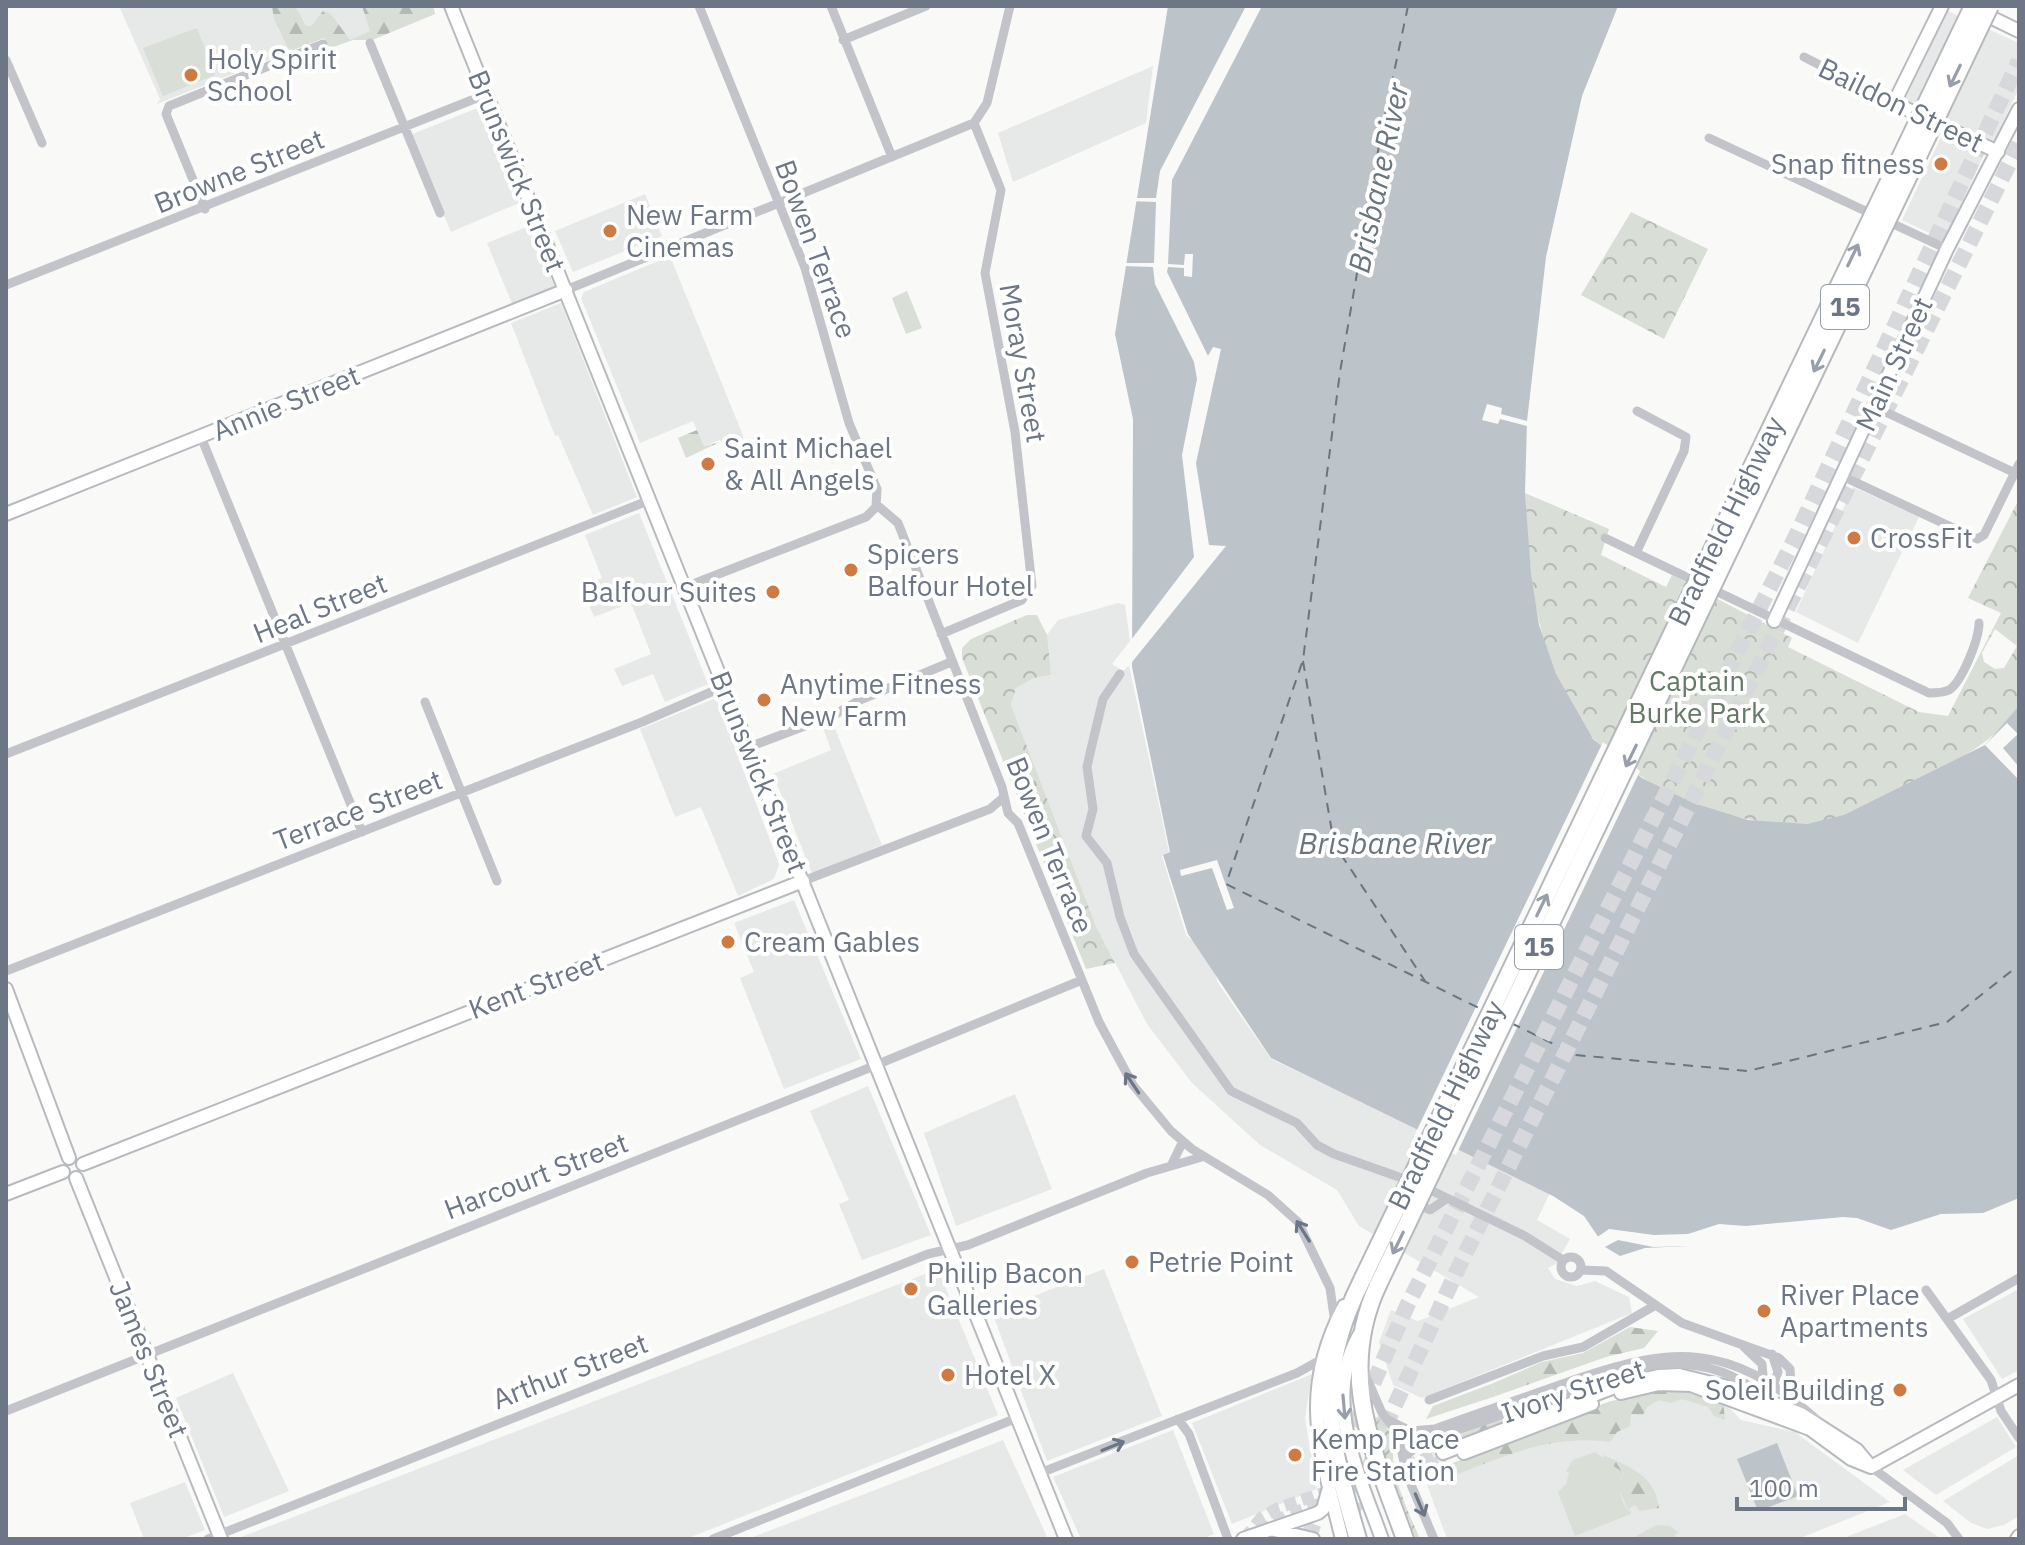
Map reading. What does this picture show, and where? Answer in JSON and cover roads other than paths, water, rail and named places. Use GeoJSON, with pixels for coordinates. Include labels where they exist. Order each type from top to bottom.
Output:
{"type":"FeatureCollection","features":[{"type":"Feature","properties":{"kind":"highway","name":"Bradfield Highway"},"geometry":{"type":"LineString","coordinates":[[1361,1332],[1368,1281],[1970,6]]}},
{"type":"Feature","properties":{"kind":"highway","name":"Bradfield Highway"},"geometry":{"type":"LineString","coordinates":[[1358,1539],[1329,1423],[1331,1375],[1339,1340],[1990,6]]}},
{"type":"Feature","properties":{"kind":"highway","name":"15"},"geometry":{"type":"LineString","coordinates":[[1361,1332],[1359,1360],[1367,1432],[1405,1539]]}},
{"type":"Feature","properties":{"kind":"street","name":"Brunswick Street"},"geometry":{"type":"LineString","coordinates":[[451,6],[1066,1539]]}},
{"type":"Feature","properties":{"kind":"street","name":"Bowen Terrace"},"geometry":{"type":"LineString","coordinates":[[699,6],[813,294],[849,423],[877,489],[877,505],[898,523],[1008,813],[1018,821],[1110,1048],[1133,1085],[1183,1141],[1202,1157],[1268,1195],[1298,1222],[1330,1288],[1335,1323]]}},
{"type":"Feature","properties":{"kind":"street"},"geometry":{"type":"LineString","coordinates":[[831,6],[892,157]]}},
{"type":"Feature","properties":{"kind":"street"},"geometry":{"type":"LineString","coordinates":[[843,40],[926,6]]}},
{"type":"Feature","properties":{"kind":"street"},"geometry":{"type":"LineString","coordinates":[[566,290],[974,123],[987,103],[1010,6]]}},
{"type":"Feature","properties":{"kind":"street"},"geometry":{"type":"LineString","coordinates":[[1894,103],[1942,6]]}},
{"type":"Feature","properties":{"kind":"street"},"geometry":{"type":"LineString","coordinates":[[1970,6],[2019,31]]}},
{"type":"Feature","properties":{"kind":"street"},"geometry":{"type":"LineString","coordinates":[[370,43],[440,213]]}},
{"type":"Feature","properties":{"kind":"street"},"geometry":{"type":"LineString","coordinates":[[205,209],[166,114],[169,106],[323,44]]}},
{"type":"Feature","properties":{"kind":"street","name":"Baildon Street"},"geometry":{"type":"LineString","coordinates":[[1804,57],[1998,152]]}},
{"type":"Feature","properties":{"kind":"street"},"geometry":{"type":"LineString","coordinates":[[6,60],[42,143]]}},
{"type":"Feature","properties":{"kind":"street","name":"Browne Street"},"geometry":{"type":"LineString","coordinates":[[6,285],[205,209],[487,94]]}},
{"type":"Feature","properties":{"kind":"street","name":"Main Street"},"geometry":{"type":"LineString","coordinates":[[1774,621],[1947,249],[2018,114]]}},
{"type":"Feature","properties":{"kind":"street","name":"Moray Street"},"geometry":{"type":"LineString","coordinates":[[941,634],[1022,600],[1032,586],[1015,432],[985,273],[1001,190],[974,123]]}},
{"type":"Feature","properties":{"kind":"street"},"geometry":{"type":"LineString","coordinates":[[1709,138],[1947,249]]}},
{"type":"Feature","properties":{"kind":"street","name":"Annie Street"},"geometry":{"type":"LineString","coordinates":[[6,514],[566,290]]}},
{"type":"Feature","properties":{"kind":"street"},"geometry":{"type":"LineString","coordinates":[[1842,476],[1977,539],[1984,535],[2016,468],[1875,407]]}},
{"type":"Feature","properties":{"kind":"street"},"geometry":{"type":"LineString","coordinates":[[1636,553],[1684,451],[1686,437],[1637,411]]}},
{"type":"Feature","properties":{"kind":"street"},"geometry":{"type":"LineString","coordinates":[[201,437],[362,832]]}},
{"type":"Feature","properties":{"kind":"street","name":"Heal Street"},"geometry":{"type":"LineString","coordinates":[[6,754],[650,500]]}},
{"type":"Feature","properties":{"kind":"street"},"geometry":{"type":"LineString","coordinates":[[685,587],[866,517],[877,505]]}},
{"type":"Feature","properties":{"kind":"street"},"geometry":{"type":"LineString","coordinates":[[1605,538],[1916,690],[1937,693],[1953,687],[1977,643],[1979,623]]}},
{"type":"Feature","properties":{"kind":"street"},"geometry":{"type":"LineString","coordinates":[[749,747],[951,662]]}},
{"type":"Feature","properties":{"kind":"street"},"geometry":{"type":"LineString","coordinates":[[1120,674],[1103,699],[1087,767],[1093,809],[1085,828],[1086,836],[1107,863],[1120,917],[1134,954],[1231,1091],[1297,1123],[1317,1145],[1334,1154],[1404,1178],[1525,1236],[1563,1260],[1576,1258],[1581,1270]]}},
{"type":"Feature","properties":{"kind":"street","name":"Terrace Street"},"geometry":{"type":"LineString","coordinates":[[6,971],[725,686]]}},
{"type":"Feature","properties":{"kind":"street"},"geometry":{"type":"LineString","coordinates":[[425,702],[497,881]]}},
{"type":"Feature","properties":{"kind":"street","name":"Kent Street"},"geometry":{"type":"LineString","coordinates":[[83,1164],[990,809],[1004,797]]}},
{"type":"Feature","properties":{"kind":"street"},"geometry":{"type":"LineString","coordinates":[[990,809],[1008,813]]}},
{"type":"Feature","properties":{"kind":"street","name":"Harcourt Street"},"geometry":{"type":"LineString","coordinates":[[6,1411],[1082,980]]}},
{"type":"Feature","properties":{"kind":"street"},"geometry":{"type":"LineString","coordinates":[[6,989],[69,1158]]}},
{"type":"Feature","properties":{"kind":"street"},"geometry":{"type":"LineString","coordinates":[[1172,1164],[1183,1141]]}},
{"type":"Feature","properties":{"kind":"street","name":"Arthur Street"},"geometry":{"type":"LineString","coordinates":[[216,1537],[928,1254],[950,1249],[1172,1164],[1183,1165],[1202,1157]]}},
{"type":"Feature","properties":{"kind":"street"},"geometry":{"type":"LineString","coordinates":[[69,1158],[77,1158],[83,1164],[82,1174],[76,1178],[68,1178],[63,1172],[63,1164],[69,1158]]}},
{"type":"Feature","properties":{"kind":"street"},"geometry":{"type":"LineString","coordinates":[[6,1194],[63,1172]]}},
{"type":"Feature","properties":{"kind":"street","name":"James Street"},"geometry":{"type":"LineString","coordinates":[[76,1178],[147,1353],[216,1537]]}},
{"type":"Feature","properties":{"kind":"street"},"geometry":{"type":"LineString","coordinates":[[1404,1178],[1396,1193],[1430,1210],[1446,1199]]}},
{"type":"Feature","properties":{"kind":"street"},"geometry":{"type":"LineString","coordinates":[[1563,1260],[1561,1271],[1567,1277],[1576,1277],[1581,1270]]}},
{"type":"Feature","properties":{"kind":"street"},"geometry":{"type":"LineString","coordinates":[[1581,1270],[1606,1271],[1682,1323],[1772,1354],[1790,1369],[1792,1399]]}},
{"type":"Feature","properties":{"kind":"street"},"geometry":{"type":"LineString","coordinates":[[1949,1318],[2019,1278]]}},
{"type":"Feature","properties":{"kind":"street"},"geometry":{"type":"LineString","coordinates":[[1342,1539],[1315,1421],[1324,1358],[1335,1323],[1368,1281]]}},
{"type":"Feature","properties":{"kind":"street"},"geometry":{"type":"LineString","coordinates":[[1926,1290],[1991,1380],[2001,1411],[2019,1438]]}},
{"type":"Feature","properties":{"kind":"street"},"geometry":{"type":"LineString","coordinates":[[1429,1400],[1543,1356],[1583,1347],[1654,1306]]}},
{"type":"Feature","properties":{"kind":"street"},"geometry":{"type":"LineString","coordinates":[[1361,1332],[1345,1371],[1344,1410],[1354,1459],[1382,1539]]}},
{"type":"Feature","properties":{"kind":"street"},"geometry":{"type":"LineString","coordinates":[[1741,1344],[1760,1361],[1765,1399]]}},
{"type":"Feature","properties":{"kind":"street"},"geometry":{"type":"LineString","coordinates":[[1765,1399],[1778,1368],[1772,1354]]}},
{"type":"Feature","properties":{"kind":"street","name":"Ivory Street"},"geometry":{"type":"LineString","coordinates":[[1388,1420],[1411,1431],[1435,1429],[1622,1364],[1659,1356],[1717,1360],[1762,1379],[1792,1399],[1816,1427]]}},
{"type":"Feature","properties":{"kind":"street"},"geometry":{"type":"LineString","coordinates":[[1040,1473],[1312,1366],[1324,1358]]}},
{"type":"Feature","properties":{"kind":"street"},"geometry":{"type":"LineString","coordinates":[[1359,1360],[1397,1432],[1407,1475],[1434,1539]]}},
{"type":"Feature","properties":{"kind":"street","name":"Ivory Street"},"geometry":{"type":"LineString","coordinates":[[1405,1457],[1421,1442],[1608,1376],[1657,1365],[1697,1365],[1727,1373],[1765,1399]]}},
{"type":"Feature","properties":{"kind":"street","name":"Ivory Street"},"geometry":{"type":"LineString","coordinates":[[1765,1399],[1698,1378],[1648,1377],[1445,1456],[1635,1389],[1681,1384],[1816,1427]]}},
{"type":"Feature","properties":{"kind":"street"},"geometry":{"type":"LineString","coordinates":[[1871,1467],[2019,1385]]}},
{"type":"Feature","properties":{"kind":"street"},"geometry":{"type":"LineString","coordinates":[[1744,1402],[1765,1399],[1857,1450],[1871,1467],[1947,1523],[1959,1539]]}},
{"type":"Feature","properties":{"kind":"street"},"geometry":{"type":"LineString","coordinates":[[713,1539],[1017,1418]]}},
{"type":"Feature","properties":{"kind":"street"},"geometry":{"type":"LineString","coordinates":[[1178,1419],[1189,1434],[1228,1539]]}},
{"type":"Feature","properties":{"kind":"street"},"geometry":{"type":"LineString","coordinates":[[1243,1539],[1318,1513],[1326,1503],[1329,1488]]}},
{"type":"Feature","properties":{"kind":"street"},"geometry":{"type":"LineString","coordinates":[[1266,1531],[1294,1533],[1313,1539]]}},
{"type":"Feature","properties":{"kind":"water","name":"Brisbane River"},"geometry":{"type":"Polygon","coordinates":[[[1168,6],[1618,6],[1582,96],[1546,257],[1527,421],[1525,493],[1531,573],[1539,625],[1556,674],[1593,739],[1642,778],[1693,803],[1748,820],[1807,824],[1844,815],[1985,745],[2019,706],[2019,1198],[1983,1213],[1941,1214],[1891,1230],[1857,1218],[1843,1217],[1746,1226],[1719,1224],[1688,1234],[1688,1246],[1645,1248],[1620,1256],[1605,1247],[1584,1216],[1553,1196],[1271,1058],[1188,934],[1163,855],[1170,852],[1132,667],[1133,419],[1115,334],[1168,6]]]}},
{"type":"Feature","properties":{"kind":"water"},"geometry":{"type":"Polygon","coordinates":[[[1777,1443],[1798,1496],[1758,1511],[1737,1459],[1777,1443]]]}},
{"type":"Feature","properties":{"kind":"tunnel"},"geometry":{"type":"LineString","coordinates":[[1335,1471],[1407,1306],[1793,542],[2019,61]]}},
{"type":"Feature","properties":{"kind":"tunnel"},"geometry":{"type":"LineString","coordinates":[[1342,1539],[1383,1431],[1462,1260],[2019,144]]}},
{"type":"Feature","properties":{"kind":"tunnel"},"geometry":{"type":"LineString","coordinates":[[1244,1539],[1261,1518],[1278,1508],[1443,1453]]}},
{"type":"Feature","properties":{"kind":"tunnel"},"geometry":{"type":"LineString","coordinates":[[1260,1532],[1287,1515],[1443,1461]]}},
{"type":"Feature","properties":{"kind":"tunnel"},"geometry":{"type":"LineString","coordinates":[[1308,1539],[1321,1503]]}},
{"type":"Feature","properties":{"kind":"place","name":"Holy Spirit School"},"geometry":{"type":"Point","coordinates":[191,75]}},
{"type":"Feature","properties":{"kind":"place","name":"Snap fitness"},"geometry":{"type":"Point","coordinates":[1941,164]}},
{"type":"Feature","properties":{"kind":"place","name":"New Farm Cinemas"},"geometry":{"type":"Point","coordinates":[610,231]}},
{"type":"Feature","properties":{"kind":"place","name":"Saint Michael & All Angels"},"geometry":{"type":"Point","coordinates":[708,464]}},
{"type":"Feature","properties":{"kind":"place","name":"CrossFit"},"geometry":{"type":"Point","coordinates":[1854,538]}},
{"type":"Feature","properties":{"kind":"place","name":"Spicers Balfour Hotel"},"geometry":{"type":"Point","coordinates":[851,570]}},
{"type":"Feature","properties":{"kind":"place","name":"Balfour Suites"},"geometry":{"type":"Point","coordinates":[773,592]}},
{"type":"Feature","properties":{"kind":"place","name":"Anytime Fitness New Farm"},"geometry":{"type":"Point","coordinates":[764,700]}},
{"type":"Feature","properties":{"kind":"place","name":"Cream Gables"},"geometry":{"type":"Point","coordinates":[728,942]}},
{"type":"Feature","properties":{"kind":"place","name":"Petrie Point"},"geometry":{"type":"Point","coordinates":[1132,1262]}},
{"type":"Feature","properties":{"kind":"place","name":"Philip Bacon Galleries"},"geometry":{"type":"Point","coordinates":[911,1289]}},
{"type":"Feature","properties":{"kind":"place","name":"River Place Apartments"},"geometry":{"type":"Point","coordinates":[1764,1311]}},
{"type":"Feature","properties":{"kind":"place","name":"Hotel X"},"geometry":{"type":"Point","coordinates":[948,1375]}},
{"type":"Feature","properties":{"kind":"place","name":"Soleil Building"},"geometry":{"type":"Point","coordinates":[1900,1390]}},
{"type":"Feature","properties":{"kind":"place","name":"Kemp Place Fire Station"},"geometry":{"type":"Point","coordinates":[1295,1455]}},
{"type":"Feature","properties":{"kind":"park label","name":"Captain Burke Park"},"geometry":{"type":"Point","coordinates":[1697,697]}}]}
